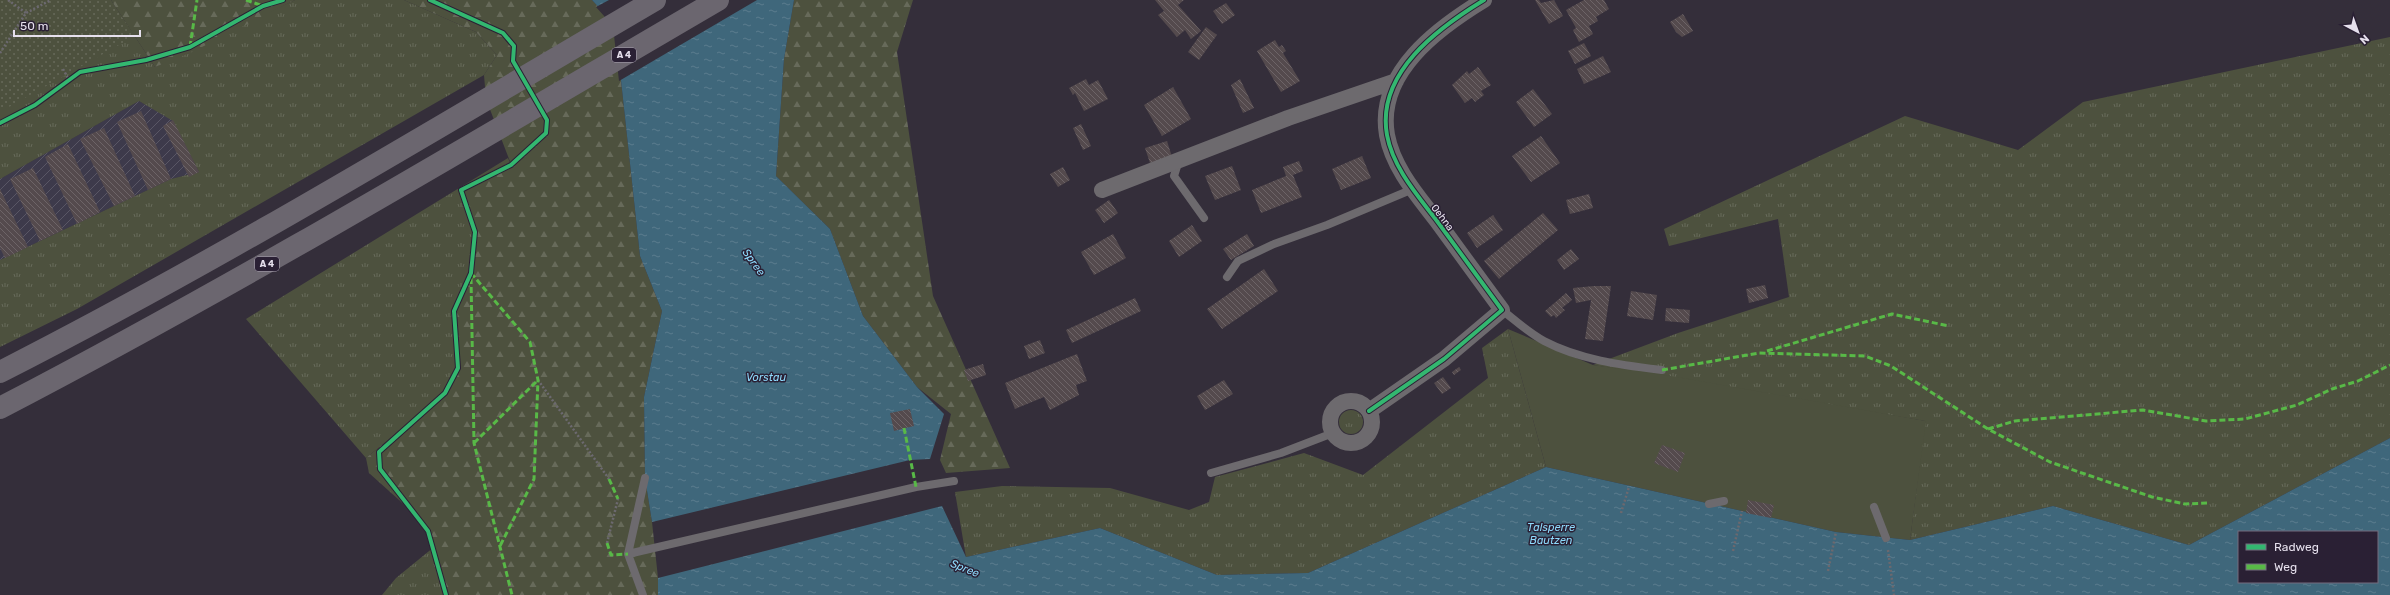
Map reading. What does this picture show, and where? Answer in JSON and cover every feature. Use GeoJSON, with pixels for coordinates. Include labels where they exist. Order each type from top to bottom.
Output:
{"type":"FeatureCollection","features":[{"type":"Feature","properties":{"kind":"highway"},"geometry":{"type":"LineString","coordinates":[[0,372],[226,250],[654,0]]}},
{"type":"Feature","properties":{"kind":"highway","name":"A 4"},"geometry":{"type":"LineString","coordinates":[[0,408],[265,265],[718,0]]}},
{"type":"Feature","properties":{"kind":"street","name":"Oehna"},"geometry":{"type":"LineString","coordinates":[[1484,0],[1436,31],[1414,55],[1396,81],[1387,117],[1387,135],[1402,174],[1502,310]]}},
{"type":"Feature","properties":{"kind":"street"},"geometry":{"type":"LineString","coordinates":[[1102,190],[1288,118],[1396,81]]}},
{"type":"Feature","properties":{"kind":"street"},"geometry":{"type":"LineString","coordinates":[[1369,411],[1444,359],[1502,310]]}},
{"type":"Feature","properties":{"kind":"street"},"geometry":{"type":"LineString","coordinates":[[1357,402],[1369,411],[1372,424],[1368,436],[1362,440],[1350,444],[1343,442],[1333,433],[1330,419],[1337,407],[1343,403],[1357,402]]}},
{"type":"Feature","properties":{"kind":"lane"},"geometry":{"type":"LineString","coordinates":[[1180,159],[1174,176],[1204,218]]}},
{"type":"Feature","properties":{"kind":"lane"},"geometry":{"type":"LineString","coordinates":[[1227,277],[1238,261],[1274,244],[1327,225],[1413,189]]}},
{"type":"Feature","properties":{"kind":"lane","name":"Oehna"},"geometry":{"type":"LineString","coordinates":[[1502,310],[1543,340],[1568,352],[1609,363],[1662,370]]}},
{"type":"Feature","properties":{"kind":"lane"},"geometry":{"type":"LineString","coordinates":[[1211,472],[1281,453],[1333,433]]}},
{"type":"Feature","properties":{"kind":"lane"},"geometry":{"type":"LineString","coordinates":[[643,595],[628,554],[645,478]]}},
{"type":"Feature","properties":{"kind":"lane"},"geometry":{"type":"LineString","coordinates":[[628,554],[916,487],[954,480]]}},
{"type":"Feature","properties":{"kind":"lane"},"geometry":{"type":"LineString","coordinates":[[1709,504],[1724,501]]}},
{"type":"Feature","properties":{"kind":"lane"},"geometry":{"type":"LineString","coordinates":[[1874,507],[1886,538]]}},
{"type":"Feature","properties":{"kind":"path"},"geometry":{"type":"LineString","coordinates":[[8,0],[26,13]]}},
{"type":"Feature","properties":{"kind":"path"},"geometry":{"type":"LineString","coordinates":[[0,53],[26,13],[51,0]]}},
{"type":"Feature","properties":{"kind":"path"},"geometry":{"type":"LineString","coordinates":[[63,69],[69,80]]}},
{"type":"Feature","properties":{"kind":"path"},"geometry":{"type":"LineString","coordinates":[[538,380],[609,479]]}},
{"type":"Feature","properties":{"kind":"path"},"geometry":{"type":"LineString","coordinates":[[1622,513],[1629,487]]}},
{"type":"Feature","properties":{"kind":"path"},"geometry":{"type":"LineString","coordinates":[[607,543],[618,499]]}},
{"type":"Feature","properties":{"kind":"path"},"geometry":{"type":"LineString","coordinates":[[1732,551],[1742,511]]}},
{"type":"Feature","properties":{"kind":"path"},"geometry":{"type":"LineString","coordinates":[[1828,571],[1836,532]]}},
{"type":"Feature","properties":{"kind":"path"},"geometry":{"type":"LineString","coordinates":[[1886,538],[1894,595]]}},
{"type":"Feature","properties":{"kind":"shaded area"},"geometry":{"type":"Polygon","coordinates":[[[139,101],[173,120],[199,172],[171,179],[0,260],[0,179],[139,101]]]}},
{"type":"Feature","properties":{"kind":"green space"},"geometry":{"type":"Polygon","coordinates":[[[0,0],[111,0],[155,67],[295,0],[404,0],[476,32],[497,55],[484,75],[77,309],[0,347],[0,260],[171,179],[199,172],[173,121],[139,101],[0,179],[0,0]]]}},
{"type":"Feature","properties":{"kind":"green space"},"geometry":{"type":"Polygon","coordinates":[[[0,0],[110,0],[135,36],[0,112],[0,0]]]}},
{"type":"Feature","properties":{"kind":"green space"},"geometry":{"type":"Polygon","coordinates":[[[111,0],[295,0],[192,52],[155,67],[111,0]]]}},
{"type":"Feature","properties":{"kind":"green space"},"geometry":{"type":"Polygon","coordinates":[[[404,0],[592,0],[615,25],[640,256],[662,311],[644,397],[645,478],[652,522],[658,578],[658,595],[446,595],[428,531],[408,508],[369,473],[366,458],[445,393],[458,368],[454,311],[471,273],[475,232],[461,190],[511,164],[486,99],[484,75],[497,55],[476,32],[404,0]]]}},
{"type":"Feature","properties":{"kind":"green space"},"geometry":{"type":"Polygon","coordinates":[[[794,0],[913,0],[897,52],[933,296],[1010,468],[946,473],[940,460],[951,414],[917,387],[863,316],[830,229],[776,176],[784,59],[794,0]]]}},
{"type":"Feature","properties":{"kind":"green space"},"geometry":{"type":"Polygon","coordinates":[[[2390,37],[2390,438],[2189,545],[2053,506],[1910,540],[1925,421],[1593,365],[1678,333],[1789,297],[1778,219],[1669,246],[1664,229],[1905,116],[2018,150],[2083,102],[2390,37]]]}},
{"type":"Feature","properties":{"kind":"green space"},"geometry":{"type":"Polygon","coordinates":[[[508,158],[511,165],[461,190],[475,232],[471,273],[454,311],[458,368],[445,393],[366,458],[246,319],[508,158]]]}},
{"type":"Feature","properties":{"kind":"green space"},"geometry":{"type":"Polygon","coordinates":[[[1508,329],[1546,467],[1308,573],[1217,575],[1100,528],[966,557],[955,492],[1002,486],[1110,488],[1189,510],[1209,502],[1215,477],[1304,453],[1363,475],[1488,378],[1482,348],[1508,329]]]}},
{"type":"Feature","properties":{"kind":"green space"},"geometry":{"type":"Polygon","coordinates":[[[1508,329],[1593,365],[1677,377],[1926,421],[1910,540],[1836,532],[1546,467],[1508,329]]]}},
{"type":"Feature","properties":{"kind":"green space"},"geometry":{"type":"Polygon","coordinates":[[[1346,410],[1356,410],[1363,417],[1363,427],[1356,434],[1346,434],[1339,427],[1339,417],[1346,410]]]}},
{"type":"Feature","properties":{"kind":"green space"},"geometry":{"type":"Polygon","coordinates":[[[434,547],[446,595],[382,595],[396,578],[434,547]]]}},
{"type":"Feature","properties":{"kind":"water","name":"Vorstau"},"geometry":{"type":"Polygon","coordinates":[[[592,0],[794,0],[784,59],[776,176],[830,229],[863,316],[917,387],[944,414],[930,459],[910,460],[652,522],[645,478],[644,397],[662,311],[640,256],[615,25],[592,0]]]}},
{"type":"Feature","properties":{"kind":"water","name":"Talsperre Bautzen"},"geometry":{"type":"Polygon","coordinates":[[[2390,438],[2390,595],[658,595],[658,578],[942,506],[966,557],[1100,528],[1217,575],[1308,573],[1546,467],[1836,532],[1910,540],[2053,506],[2189,545],[2390,438]]]}},
{"type":"Feature","properties":{"kind":"pier"},"geometry":{"type":"Polygon","coordinates":[[[609,0],[757,0],[619,81],[613,26],[596,7],[609,0]]]}},
{"type":"Feature","properties":{"kind":"building"},"geometry":{"type":"Polygon","coordinates":[[[1155,0],[1184,0],[1178,5],[1201,31],[1191,39],[1185,30],[1177,37],[1158,15],[1164,11],[1155,0]]]}},
{"type":"Feature","properties":{"kind":"building"},"geometry":{"type":"Polygon","coordinates":[[[1535,0],[1539,0],[1541,3],[1554,0],[1563,16],[1549,24],[1535,0]]]}},
{"type":"Feature","properties":{"kind":"building"},"geometry":{"type":"Polygon","coordinates":[[[1584,0],[1604,0],[1609,9],[1596,17],[1598,21],[1589,26],[1593,34],[1579,42],[1573,30],[1576,28],[1566,10],[1584,0]]]}},
{"type":"Feature","properties":{"kind":"building"},"geometry":{"type":"Polygon","coordinates":[[[1226,3],[1235,15],[1222,24],[1213,11],[1226,3]]]}},
{"type":"Feature","properties":{"kind":"building"},"geometry":{"type":"Polygon","coordinates":[[[1683,14],[1693,31],[1682,37],[1676,32],[1670,22],[1683,14]]]}},
{"type":"Feature","properties":{"kind":"building"},"geometry":{"type":"Polygon","coordinates":[[[1206,27],[1217,35],[1199,60],[1188,52],[1206,27]]]}},
{"type":"Feature","properties":{"kind":"building"},"geometry":{"type":"Polygon","coordinates":[[[1275,40],[1279,47],[1282,45],[1286,51],[1283,53],[1300,81],[1281,92],[1257,51],[1275,40]]]}},
{"type":"Feature","properties":{"kind":"building"},"geometry":{"type":"Polygon","coordinates":[[[1584,43],[1591,56],[1575,64],[1568,51],[1584,43]]]}},
{"type":"Feature","properties":{"kind":"building"},"geometry":{"type":"Polygon","coordinates":[[[1603,56],[1611,72],[1584,84],[1577,69],[1603,56]]]}},
{"type":"Feature","properties":{"kind":"building"},"geometry":{"type":"Polygon","coordinates":[[[1478,67],[1491,85],[1481,91],[1484,95],[1475,102],[1472,98],[1465,103],[1452,85],[1467,71],[1469,74],[1478,67]]]}},
{"type":"Feature","properties":{"kind":"building"},"geometry":{"type":"Polygon","coordinates":[[[1086,79],[1089,85],[1098,80],[1108,99],[1084,111],[1075,93],[1073,95],[1069,88],[1086,79]]]}},
{"type":"Feature","properties":{"kind":"building"},"geometry":{"type":"Polygon","coordinates":[[[1240,79],[1254,108],[1243,113],[1231,85],[1240,79]]]}},
{"type":"Feature","properties":{"kind":"building"},"geometry":{"type":"Polygon","coordinates":[[[1173,87],[1191,119],[1162,136],[1144,105],[1173,87]]]}},
{"type":"Feature","properties":{"kind":"building"},"geometry":{"type":"Polygon","coordinates":[[[1533,89],[1552,114],[1534,127],[1516,102],[1533,89]]]}},
{"type":"Feature","properties":{"kind":"building"},"geometry":{"type":"Polygon","coordinates":[[[141,111],[171,179],[148,190],[117,122],[141,111]]]}},
{"type":"Feature","properties":{"kind":"building"},"geometry":{"type":"Polygon","coordinates":[[[173,120],[199,172],[189,177],[163,126],[173,120]]]}},
{"type":"Feature","properties":{"kind":"building"},"geometry":{"type":"Polygon","coordinates":[[[1081,124],[1091,146],[1083,150],[1073,128],[1081,124]]]}},
{"type":"Feature","properties":{"kind":"building"},"geometry":{"type":"Polygon","coordinates":[[[104,128],[135,196],[114,206],[80,139],[104,128]]]}},
{"type":"Feature","properties":{"kind":"building"},"geometry":{"type":"Polygon","coordinates":[[[1541,136],[1560,163],[1531,182],[1512,156],[1541,136]]]}},
{"type":"Feature","properties":{"kind":"building"},"geometry":{"type":"Polygon","coordinates":[[[1167,141],[1172,157],[1150,163],[1145,148],[1167,141]]]}},
{"type":"Feature","properties":{"kind":"building"},"geometry":{"type":"Polygon","coordinates":[[[68,144],[100,212],[77,224],[45,157],[68,144]]]}},
{"type":"Feature","properties":{"kind":"building"},"geometry":{"type":"Polygon","coordinates":[[[1362,156],[1371,178],[1341,190],[1332,169],[1362,156]]]}},
{"type":"Feature","properties":{"kind":"building"},"geometry":{"type":"Polygon","coordinates":[[[1299,161],[1303,171],[1293,175],[1302,197],[1261,213],[1252,190],[1286,176],[1283,167],[1299,161]]]}},
{"type":"Feature","properties":{"kind":"building"},"geometry":{"type":"Polygon","coordinates":[[[1232,166],[1241,190],[1215,200],[1205,176],[1232,166]]]}},
{"type":"Feature","properties":{"kind":"building"},"geometry":{"type":"Polygon","coordinates":[[[1063,167],[1070,180],[1058,187],[1050,174],[1063,167]]]}},
{"type":"Feature","properties":{"kind":"building"},"geometry":{"type":"Polygon","coordinates":[[[33,168],[63,230],[40,241],[10,179],[33,168]]]}},
{"type":"Feature","properties":{"kind":"building"},"geometry":{"type":"Polygon","coordinates":[[[0,189],[28,247],[5,258],[0,248],[0,189]]]}},
{"type":"Feature","properties":{"kind":"building"},"geometry":{"type":"Polygon","coordinates":[[[1589,194],[1593,208],[1570,214],[1566,200],[1589,194]]]}},
{"type":"Feature","properties":{"kind":"building"},"geometry":{"type":"Polygon","coordinates":[[[1109,200],[1118,213],[1104,223],[1095,210],[1109,200]]]}},
{"type":"Feature","properties":{"kind":"building"},"geometry":{"type":"Polygon","coordinates":[[[1543,213],[1558,230],[1499,279],[1484,261],[1543,213]]]}},
{"type":"Feature","properties":{"kind":"building"},"geometry":{"type":"Polygon","coordinates":[[[1493,215],[1503,230],[1477,248],[1467,233],[1493,215]]]}},
{"type":"Feature","properties":{"kind":"building"},"geometry":{"type":"Polygon","coordinates":[[[1192,225],[1202,241],[1179,257],[1169,241],[1192,225]]]}},
{"type":"Feature","properties":{"kind":"building"},"geometry":{"type":"Polygon","coordinates":[[[1113,234],[1126,258],[1094,275],[1081,252],[1113,234]]]}},
{"type":"Feature","properties":{"kind":"building"},"geometry":{"type":"Polygon","coordinates":[[[1247,234],[1254,246],[1231,260],[1223,249],[1247,234]]]}},
{"type":"Feature","properties":{"kind":"building"},"geometry":{"type":"Polygon","coordinates":[[[1571,249],[1579,259],[1564,270],[1557,260],[1571,249]]]}},
{"type":"Feature","properties":{"kind":"building"},"geometry":{"type":"Polygon","coordinates":[[[1264,269],[1278,291],[1222,329],[1207,309],[1264,269]]]}},
{"type":"Feature","properties":{"kind":"building"},"geometry":{"type":"Polygon","coordinates":[[[1765,285],[1768,298],[1749,303],[1746,289],[1765,285]]]}},
{"type":"Feature","properties":{"kind":"building"},"geometry":{"type":"Polygon","coordinates":[[[1611,286],[1603,341],[1585,339],[1591,300],[1576,303],[1573,288],[1611,286]]]}},
{"type":"Feature","properties":{"kind":"building"},"geometry":{"type":"Polygon","coordinates":[[[1631,291],[1657,295],[1653,320],[1627,316],[1631,291]]]}},
{"type":"Feature","properties":{"kind":"building"},"geometry":{"type":"Polygon","coordinates":[[[1566,293],[1572,300],[1562,308],[1565,310],[1556,318],[1554,315],[1551,317],[1545,311],[1566,293]]]}},
{"type":"Feature","properties":{"kind":"building"},"geometry":{"type":"Polygon","coordinates":[[[1135,298],[1141,311],[1072,343],[1066,330],[1135,298]]]}},
{"type":"Feature","properties":{"kind":"building"},"geometry":{"type":"Polygon","coordinates":[[[1666,308],[1690,310],[1689,323],[1665,321],[1666,308]]]}},
{"type":"Feature","properties":{"kind":"building"},"geometry":{"type":"Polygon","coordinates":[[[1040,340],[1045,353],[1029,359],[1024,346],[1040,340]]]}},
{"type":"Feature","properties":{"kind":"building"},"geometry":{"type":"Polygon","coordinates":[[[1077,354],[1087,381],[1076,385],[1079,395],[1050,410],[1044,397],[1015,409],[1005,383],[1077,354]]]}},
{"type":"Feature","properties":{"kind":"building"},"geometry":{"type":"Polygon","coordinates":[[[983,364],[986,375],[968,381],[964,370],[983,364]]]}},
{"type":"Feature","properties":{"kind":"building"},"geometry":{"type":"Polygon","coordinates":[[[1459,367],[1461,370],[1454,375],[1452,372],[1459,367]]]}},
{"type":"Feature","properties":{"kind":"building"},"geometry":{"type":"Polygon","coordinates":[[[1443,377],[1451,388],[1442,394],[1434,383],[1443,377]]]}},
{"type":"Feature","properties":{"kind":"building"},"geometry":{"type":"Polygon","coordinates":[[[1224,380],[1233,394],[1205,410],[1197,396],[1224,380]]]}},
{"type":"Feature","properties":{"kind":"building"},"geometry":{"type":"Polygon","coordinates":[[[910,409],[914,426],[894,431],[890,413],[910,409]]]}},
{"type":"Feature","properties":{"kind":"building"},"geometry":{"type":"Polygon","coordinates":[[[1662,445],[1685,453],[1678,472],[1654,463],[1662,445]]]}},
{"type":"Feature","properties":{"kind":"building"},"geometry":{"type":"Polygon","coordinates":[[[1748,500],[1774,505],[1771,518],[1746,513],[1748,500]]]}},
{"type":"Feature","properties":{"kind":"marked path"},"geometry":{"type":"LineString","coordinates":[[190,47],[197,0]]}},
{"type":"Feature","properties":{"kind":"marked path"},"geometry":{"type":"LineString","coordinates":[[246,0],[263,6]]}},
{"type":"Feature","properties":{"kind":"marked path"},"geometry":{"type":"LineString","coordinates":[[471,273],[530,342],[538,380],[534,479],[500,546]]}},
{"type":"Feature","properties":{"kind":"marked path"},"geometry":{"type":"LineString","coordinates":[[471,278],[474,443],[512,595]]}},
{"type":"Feature","properties":{"kind":"marked path"},"geometry":{"type":"LineString","coordinates":[[1767,351],[1892,314],[1949,326]]}},
{"type":"Feature","properties":{"kind":"marked path"},"geometry":{"type":"LineString","coordinates":[[1662,370],[1759,353],[1865,356],[1891,366],[1988,429],[2050,462],[2152,497],[2185,504],[2207,503]]}},
{"type":"Feature","properties":{"kind":"marked path"},"geometry":{"type":"LineString","coordinates":[[1988,429],[2015,421],[2143,410],[2206,421],[2245,419],[2297,405],[2332,389],[2358,381],[2390,365]]}},
{"type":"Feature","properties":{"kind":"marked path"},"geometry":{"type":"LineString","coordinates":[[474,443],[538,380]]}},
{"type":"Feature","properties":{"kind":"marked path"},"geometry":{"type":"LineString","coordinates":[[904,428],[916,487]]}},
{"type":"Feature","properties":{"kind":"marked path"},"geometry":{"type":"LineString","coordinates":[[609,479],[618,499]]}},
{"type":"Feature","properties":{"kind":"marked path"},"geometry":{"type":"LineString","coordinates":[[607,543],[611,555],[628,554]]}},
{"type":"Feature","properties":{"kind":"cycle path"},"geometry":{"type":"LineString","coordinates":[[0,123],[35,105],[80,72],[146,60],[190,47],[263,6],[283,0]]}},
{"type":"Feature","properties":{"kind":"cycle path"},"geometry":{"type":"LineString","coordinates":[[430,0],[503,33],[514,46],[513,61],[547,120],[546,133],[511,165],[461,190],[475,232],[471,273],[454,311],[458,368],[445,393],[379,452],[380,469],[428,531],[446,595]]}},
{"type":"Feature","properties":{"kind":"cycle path"},"geometry":{"type":"LineString","coordinates":[[1369,411],[1444,359],[1502,310],[1414,192],[1400,170],[1390,147],[1387,135],[1386,113],[1391,92],[1401,72],[1414,55],[1430,39],[1448,24],[1484,0]]}},
{"type":"Feature","properties":{"kind":"water label","name":"Spree"},"geometry":{"type":"Point","coordinates":[754,262]}},
{"type":"Feature","properties":{"kind":"water label","name":"Spree"},"geometry":{"type":"Point","coordinates":[965,568]}}]}
